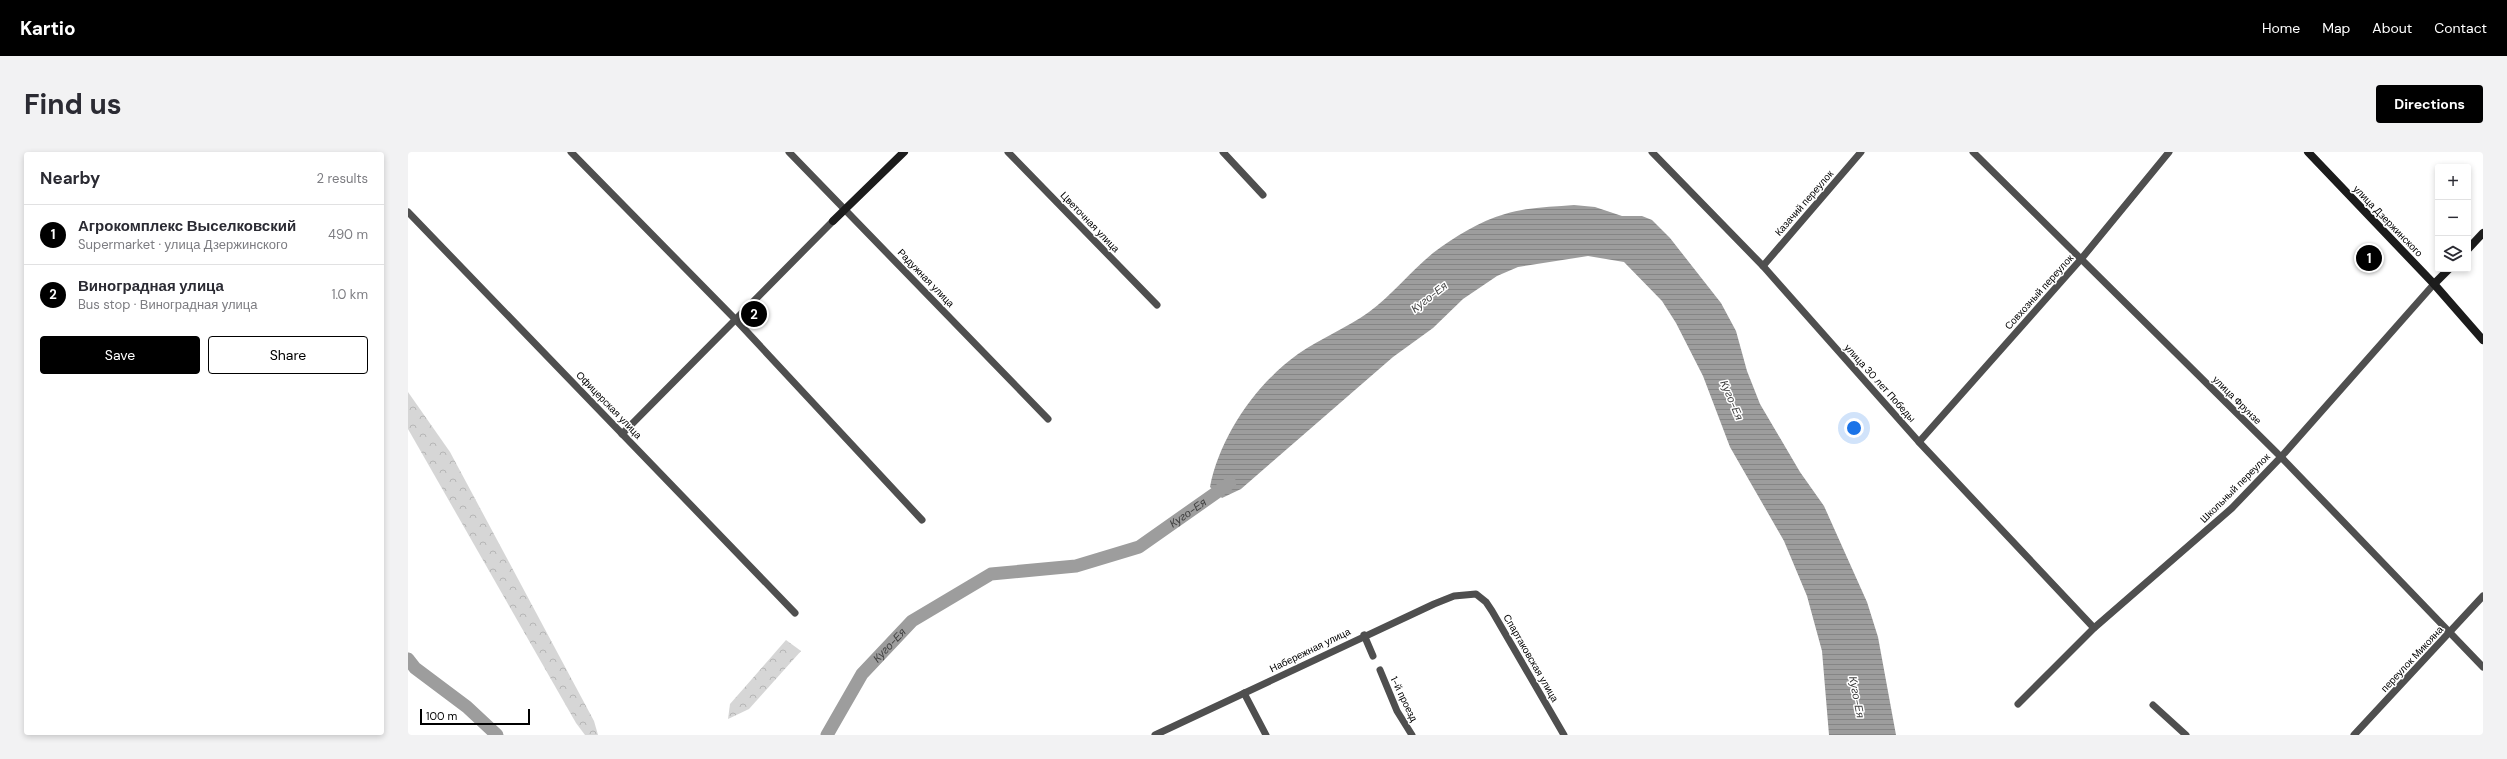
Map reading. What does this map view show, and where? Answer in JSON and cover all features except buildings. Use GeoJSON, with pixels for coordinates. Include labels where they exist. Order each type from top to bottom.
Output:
{"type":"FeatureCollection","features":[{"type":"Feature","properties":{"kind":"street"},"geometry":{"type":"LineString","coordinates":[[571,152],[735,319],[922,520]]}},
{"type":"Feature","properties":{"kind":"street","name":"Радужная улица"},"geometry":{"type":"LineString","coordinates":[[789,152],[845,208],[1048,419]]}},
{"type":"Feature","properties":{"kind":"street"},"geometry":{"type":"LineString","coordinates":[[622,434],[845,208],[904,152]]}},
{"type":"Feature","properties":{"kind":"street","name":"Цветочная улица"},"geometry":{"type":"LineString","coordinates":[[1008,152],[1157,305]]}},
{"type":"Feature","properties":{"kind":"street"},"geometry":{"type":"LineString","coordinates":[[1223,152],[1263,195]]}},
{"type":"Feature","properties":{"kind":"street","name":"улица 30 лет Победы"},"geometry":{"type":"LineString","coordinates":[[1652,152],[1763,266],[1919,442],[2094,628]]}},
{"type":"Feature","properties":{"kind":"street","name":"Казачий переулок"},"geometry":{"type":"LineString","coordinates":[[1763,266],[1861,152]]}},
{"type":"Feature","properties":{"kind":"street","name":"улица Фрунзе"},"geometry":{"type":"LineString","coordinates":[[1973,152],[2082,258],[2281,457],[2483,667]]}},
{"type":"Feature","properties":{"kind":"street","name":"Совхозный переулок"},"geometry":{"type":"LineString","coordinates":[[1919,442],[2082,258],[2170,152]]}},
{"type":"Feature","properties":{"kind":"street","name":"улица Дзержинского"},"geometry":{"type":"LineString","coordinates":[[2308,152],[2434,284],[2483,340]]}},
{"type":"Feature","properties":{"kind":"street","name":"Офицерская улица"},"geometry":{"type":"LineString","coordinates":[[408,212],[795,612]]}},
{"type":"Feature","properties":{"kind":"street"},"geometry":{"type":"LineString","coordinates":[[2471,246],[2483,233]]}},
{"type":"Feature","properties":{"kind":"street","name":"Школьный переулок"},"geometry":{"type":"LineString","coordinates":[[2018,704],[2094,628],[2232,508],[2281,457],[2446,272]]}},
{"type":"Feature","properties":{"kind":"street","name":"Набережная улица"},"geometry":{"type":"LineString","coordinates":[[1155,735],[1364,635],[1444,600],[1460,595],[1476,594]]}},
{"type":"Feature","properties":{"kind":"street","name":"Спартаковская улица"},"geometry":{"type":"LineString","coordinates":[[1476,594],[1486,602],[1492,611],[1564,735]]}},
{"type":"Feature","properties":{"kind":"street","name":"переулок Микояна"},"geometry":{"type":"LineString","coordinates":[[2354,735],[2483,596]]}},
{"type":"Feature","properties":{"kind":"street"},"geometry":{"type":"LineString","coordinates":[[1364,635],[1374,656]]}},
{"type":"Feature","properties":{"kind":"street","name":"1-й проезд"},"geometry":{"type":"LineString","coordinates":[[1380,670],[1397,711],[1412,735]]}},
{"type":"Feature","properties":{"kind":"street"},"geometry":{"type":"LineString","coordinates":[[1244,693],[1266,735]]}},
{"type":"Feature","properties":{"kind":"street"},"geometry":{"type":"LineString","coordinates":[[2153,704],[2186,735]]}},
{"type":"Feature","properties":{"kind":"green space"},"geometry":{"type":"Polygon","coordinates":[[[408,392],[450,452],[594,721],[598,735],[585,735],[576,723],[408,429],[408,392]]]}},
{"type":"Feature","properties":{"kind":"green space"},"geometry":{"type":"Polygon","coordinates":[[[786,640],[801,651],[749,709],[728,719],[730,704],[786,640]]]}},
{"type":"Feature","properties":{"kind":"water"},"geometry":{"type":"Polygon","coordinates":[[[1574,205],[1595,207],[1622,216],[1642,216],[1652,220],[1670,238],[1721,303],[1736,331],[1747,371],[1760,404],[1800,472],[1824,506],[1867,602],[1878,637],[1896,735],[1829,735],[1822,651],[1807,596],[1784,541],[1730,447],[1703,376],[1676,323],[1662,301],[1624,262],[1588,256],[1518,267],[1497,276],[1463,299],[1433,328],[1393,357],[1241,489],[1222,498],[1210,487],[1222,449],[1231,430],[1242,413],[1268,380],[1298,354],[1369,312],[1386,298],[1433,253],[1468,230],[1496,217],[1513,212],[1574,205]]]}},
{"type":"Feature","properties":{"kind":"waterway","name":"Куго-Ея"},"geometry":{"type":"LineString","coordinates":[[827,735],[862,674],[912,621],[991,574],[1076,566],[1139,547],[1230,483]]}},
{"type":"Feature","properties":{"kind":"waterway","name":"Куго-Ея"},"geometry":{"type":"LineString","coordinates":[[408,659],[415,668],[467,707],[497,735]]}},
{"type":"Feature","properties":{"kind":"place","name":"Агрокомплекс Выселковский"},"geometry":{"type":"Point","coordinates":[2369,258]}},
{"type":"Feature","properties":{"kind":"place","name":"Виноградная улица"},"geometry":{"type":"Point","coordinates":[754,314]}}]}
